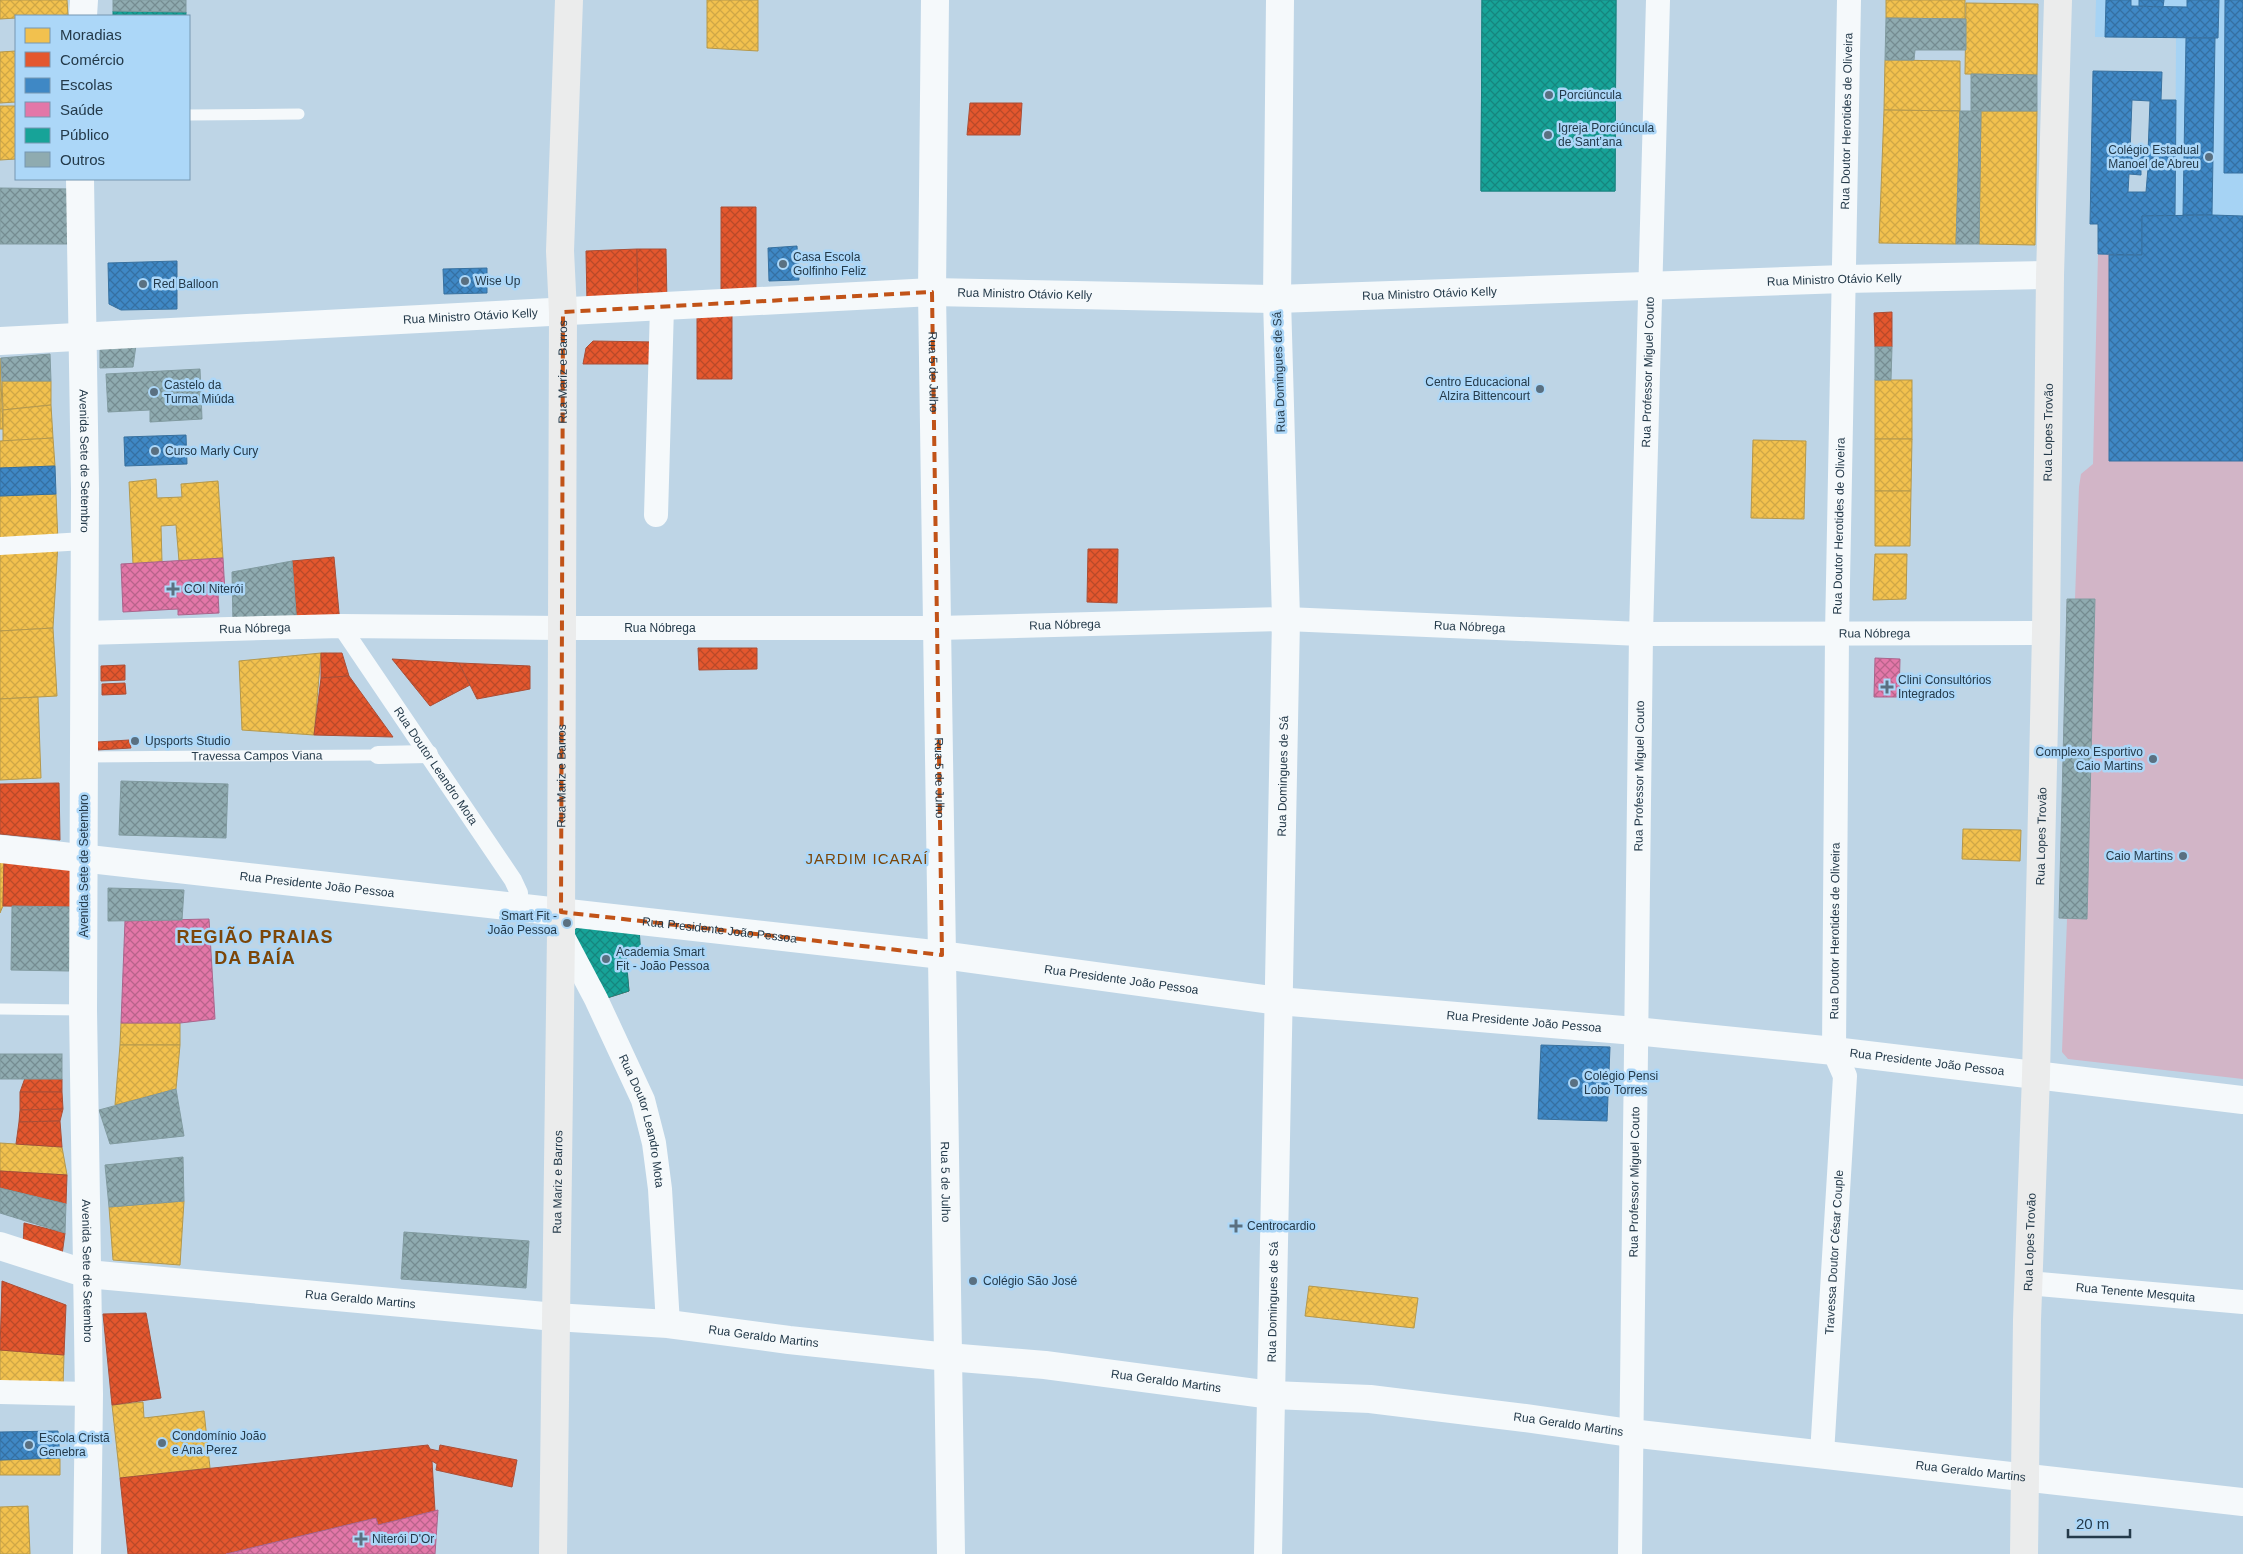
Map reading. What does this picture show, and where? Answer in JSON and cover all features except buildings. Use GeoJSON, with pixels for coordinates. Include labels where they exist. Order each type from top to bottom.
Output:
{"type":"FeatureCollection","features":[{"type":"Feature","properties":{"kind":"main road","name":"Rua Mariz e Barros"},"geometry":{"type":"LineString","coordinates":[[553,1554],[561,922],[563,312],[560,251],[569,0]]}},
{"type":"Feature","properties":{"kind":"main road","name":"Rua Lopes Trovão"},"geometry":{"type":"LineString","coordinates":[[2024,1554],[2028,1284],[2036,1076],[2046,633],[2050,275],[2058,0]]}},
{"type":"Feature","properties":{"kind":"street"},"geometry":{"type":"LineString","coordinates":[[83,15],[84,0]]}},
{"type":"Feature","properties":{"kind":"street","name":"Rua 5 de Julho"},"geometry":{"type":"LineString","coordinates":[[935,0],[932,292],[951,1554]]}},
{"type":"Feature","properties":{"kind":"street","name":"Rua Domingues de Sá"},"geometry":{"type":"LineString","coordinates":[[1268,1554],[1286,619],[1277,300],[1280,0]]}},
{"type":"Feature","properties":{"kind":"street","name":"Rua Professor Miguel Couto"},"geometry":{"type":"LineString","coordinates":[[1630,1554],[1641,634],[1658,0]]}},
{"type":"Feature","properties":{"kind":"street","name":"Rua Doutor Herotides de Oliveira"},"geometry":{"type":"LineString","coordinates":[[1834,1051],[1837,634],[1849,0]]}},
{"type":"Feature","properties":{"kind":"street","name":"Avenida Sete de Setembro"},"geometry":{"type":"LineString","coordinates":[[80,180],[83,338],[85,757],[83,1010],[89,1394],[87,1554]]}},
{"type":"Feature","properties":{"kind":"street","name":"Rua Ministro Otávio Kelly"},"geometry":{"type":"LineString","coordinates":[[0,341],[932,292],[1277,300],[1650,288],[1844,279],[2050,275]]}},
{"type":"Feature","properties":{"kind":"street"},"geometry":{"type":"LineString","coordinates":[[656,515],[662,307]]}},
{"type":"Feature","properties":{"kind":"street"},"geometry":{"type":"LineString","coordinates":[[0,546],[84,541]]}},
{"type":"Feature","properties":{"kind":"street","name":"Rua Nóbrega"},"geometry":{"type":"LineString","coordinates":[[84,634],[341,626],[938,628],[1286,619],[1641,634],[2046,633]]}},
{"type":"Feature","properties":{"kind":"street","name":"Rua Doutor Leandro Mota"},"geometry":{"type":"LineString","coordinates":[[341,626],[513,880],[519,893],[518,908]]}},
{"type":"Feature","properties":{"kind":"street","name":"Travessa Campos Viana"},"geometry":{"type":"LineString","coordinates":[[378,755],[429,754]]}},
{"type":"Feature","properties":{"kind":"street","name":"Rua Presidente João Pessoa"},"geometry":{"type":"LineString","coordinates":[[0,849],[518,908],[561,922],[942,955],[1278,1001],[1635,1031],[1834,1051],[2243,1100]]}},
{"type":"Feature","properties":{"kind":"street","name":"Rua Doutor Leandro Mota"},"geometry":{"type":"LineString","coordinates":[[561,922],[643,1100],[654,1143],[660,1189],[668,1324]]}},
{"type":"Feature","properties":{"kind":"street","name":"Travessa Doutor César Couple"},"geometry":{"type":"LineString","coordinates":[[1822,1454],[1844,1076],[1834,1051]]}},
{"type":"Feature","properties":{"kind":"street","name":"Rua Geraldo Martins"},"geometry":{"type":"LineString","coordinates":[[0,1246],[87,1274],[555,1317],[668,1324],[798,1341],[1065,1367],[1272,1395],[1370,1400],[1630,1433],[2026,1476],[2243,1502]]}},
{"type":"Feature","properties":{"kind":"street","name":"Rua Tenente Mesquita"},"geometry":{"type":"LineString","coordinates":[[2028,1284],[2243,1302]]}},
{"type":"Feature","properties":{"kind":"street"},"geometry":{"type":"LineString","coordinates":[[0,1392],[89,1394]]}},
{"type":"Feature","properties":{"kind":"lane"},"geometry":{"type":"LineString","coordinates":[[190,115],[298,114]]}},
{"type":"Feature","properties":{"kind":"lane","name":"Travessa Campos Viana"},"geometry":{"type":"LineString","coordinates":[[85,757],[378,755]]}},
{"type":"Feature","properties":{"kind":"lane"},"geometry":{"type":"LineString","coordinates":[[0,1009],[83,1010]]}},
{"type":"Feature","properties":{"kind":"highlighted area"},"geometry":{"type":"Polygon","coordinates":[[[932,292],[942,955],[561,912],[563,312],[932,292]]]}},
{"type":"Feature","properties":{"kind":"shaded area","name":"Colégio Estadual Manoel de Abreu"},"geometry":{"type":"Polygon","coordinates":[[[2096,0],[2243,0],[2243,216],[2175,216],[2176,38],[2095,37],[2096,0]]]}},
{"type":"Feature","properties":{"kind":"shaded area","name":"Complexo Esportivo Caio Martins"},"geometry":{"type":"Polygon","coordinates":[[[2142,216],[2243,216],[2243,1079],[2068,1059],[2062,1052],[2067,919],[2059,918],[2067,599],[2075,599],[2081,474],[2093,464],[2098,254],[2141,255],[2142,216]]]}},
{"type":"Feature","properties":{"kind":"place","name":"Porciúncula"},"geometry":{"type":"Point","coordinates":[1549,95]}},
{"type":"Feature","properties":{"kind":"place","name":"Igreja Porciúncula de Sant’ana"},"geometry":{"type":"Point","coordinates":[1548,135]}},
{"type":"Feature","properties":{"kind":"place","name":"Colégio Estadual Manoel de Abreu"},"geometry":{"type":"Point","coordinates":[2209,157]}},
{"type":"Feature","properties":{"kind":"place","name":"Casa Escola Golfinho Feliz"},"geometry":{"type":"Point","coordinates":[783,264]}},
{"type":"Feature","properties":{"kind":"place","name":"Wise Up"},"geometry":{"type":"Point","coordinates":[465,281]}},
{"type":"Feature","properties":{"kind":"place","name":"Red Balloon"},"geometry":{"type":"Point","coordinates":[143,284]}},
{"type":"Feature","properties":{"kind":"place","name":"Centro Educacional Alzira Bittencourt"},"geometry":{"type":"Point","coordinates":[1540,389]}},
{"type":"Feature","properties":{"kind":"place","name":"Castelo da Turma Miúda"},"geometry":{"type":"Point","coordinates":[154,392]}},
{"type":"Feature","properties":{"kind":"place","name":"Curso Marly Cury"},"geometry":{"type":"Point","coordinates":[155,451]}},
{"type":"Feature","properties":{"kind":"place","name":"COI Niterói"},"geometry":{"type":"Point","coordinates":[173,589]}},
{"type":"Feature","properties":{"kind":"place","name":"Clini Consultórios Integrados"},"geometry":{"type":"Point","coordinates":[1887,687]}},
{"type":"Feature","properties":{"kind":"place","name":"Upsports Studio"},"geometry":{"type":"Point","coordinates":[135,741]}},
{"type":"Feature","properties":{"kind":"place","name":"Complexo Esportivo Caio Martins"},"geometry":{"type":"Point","coordinates":[2153,759]}},
{"type":"Feature","properties":{"kind":"place","name":"Caio Martins"},"geometry":{"type":"Point","coordinates":[2183,856]}},
{"type":"Feature","properties":{"kind":"place","name":"Smart Fit - João Pessoa"},"geometry":{"type":"Point","coordinates":[567,923]}},
{"type":"Feature","properties":{"kind":"place","name":"Academia Smart Fit - João Pessoa"},"geometry":{"type":"Point","coordinates":[606,959]}},
{"type":"Feature","properties":{"kind":"place","name":"Colégio Pensi Lobo Torres"},"geometry":{"type":"Point","coordinates":[1574,1083]}},
{"type":"Feature","properties":{"kind":"place","name":"Centrocardio"},"geometry":{"type":"Point","coordinates":[1236,1226]}},
{"type":"Feature","properties":{"kind":"place","name":"Colégio São José"},"geometry":{"type":"Point","coordinates":[973,1281]}},
{"type":"Feature","properties":{"kind":"place","name":"Condomínio João e Ana Perez"},"geometry":{"type":"Point","coordinates":[162,1443]}},
{"type":"Feature","properties":{"kind":"place","name":"Escola Cristã Genebra"},"geometry":{"type":"Point","coordinates":[29,1445]}},
{"type":"Feature","properties":{"kind":"place","name":"Niterói D'Or"},"geometry":{"type":"Point","coordinates":[361,1539]}},
{"type":"Feature","properties":{"kind":"district","name":"JARDIM ICARAÍ"},"geometry":{"type":"Point","coordinates":[867,859]}},
{"type":"Feature","properties":{"kind":"district","name":"REGIÃO PRAIAS DA BAÍA"},"geometry":{"type":"Point","coordinates":[255,948]}}]}
